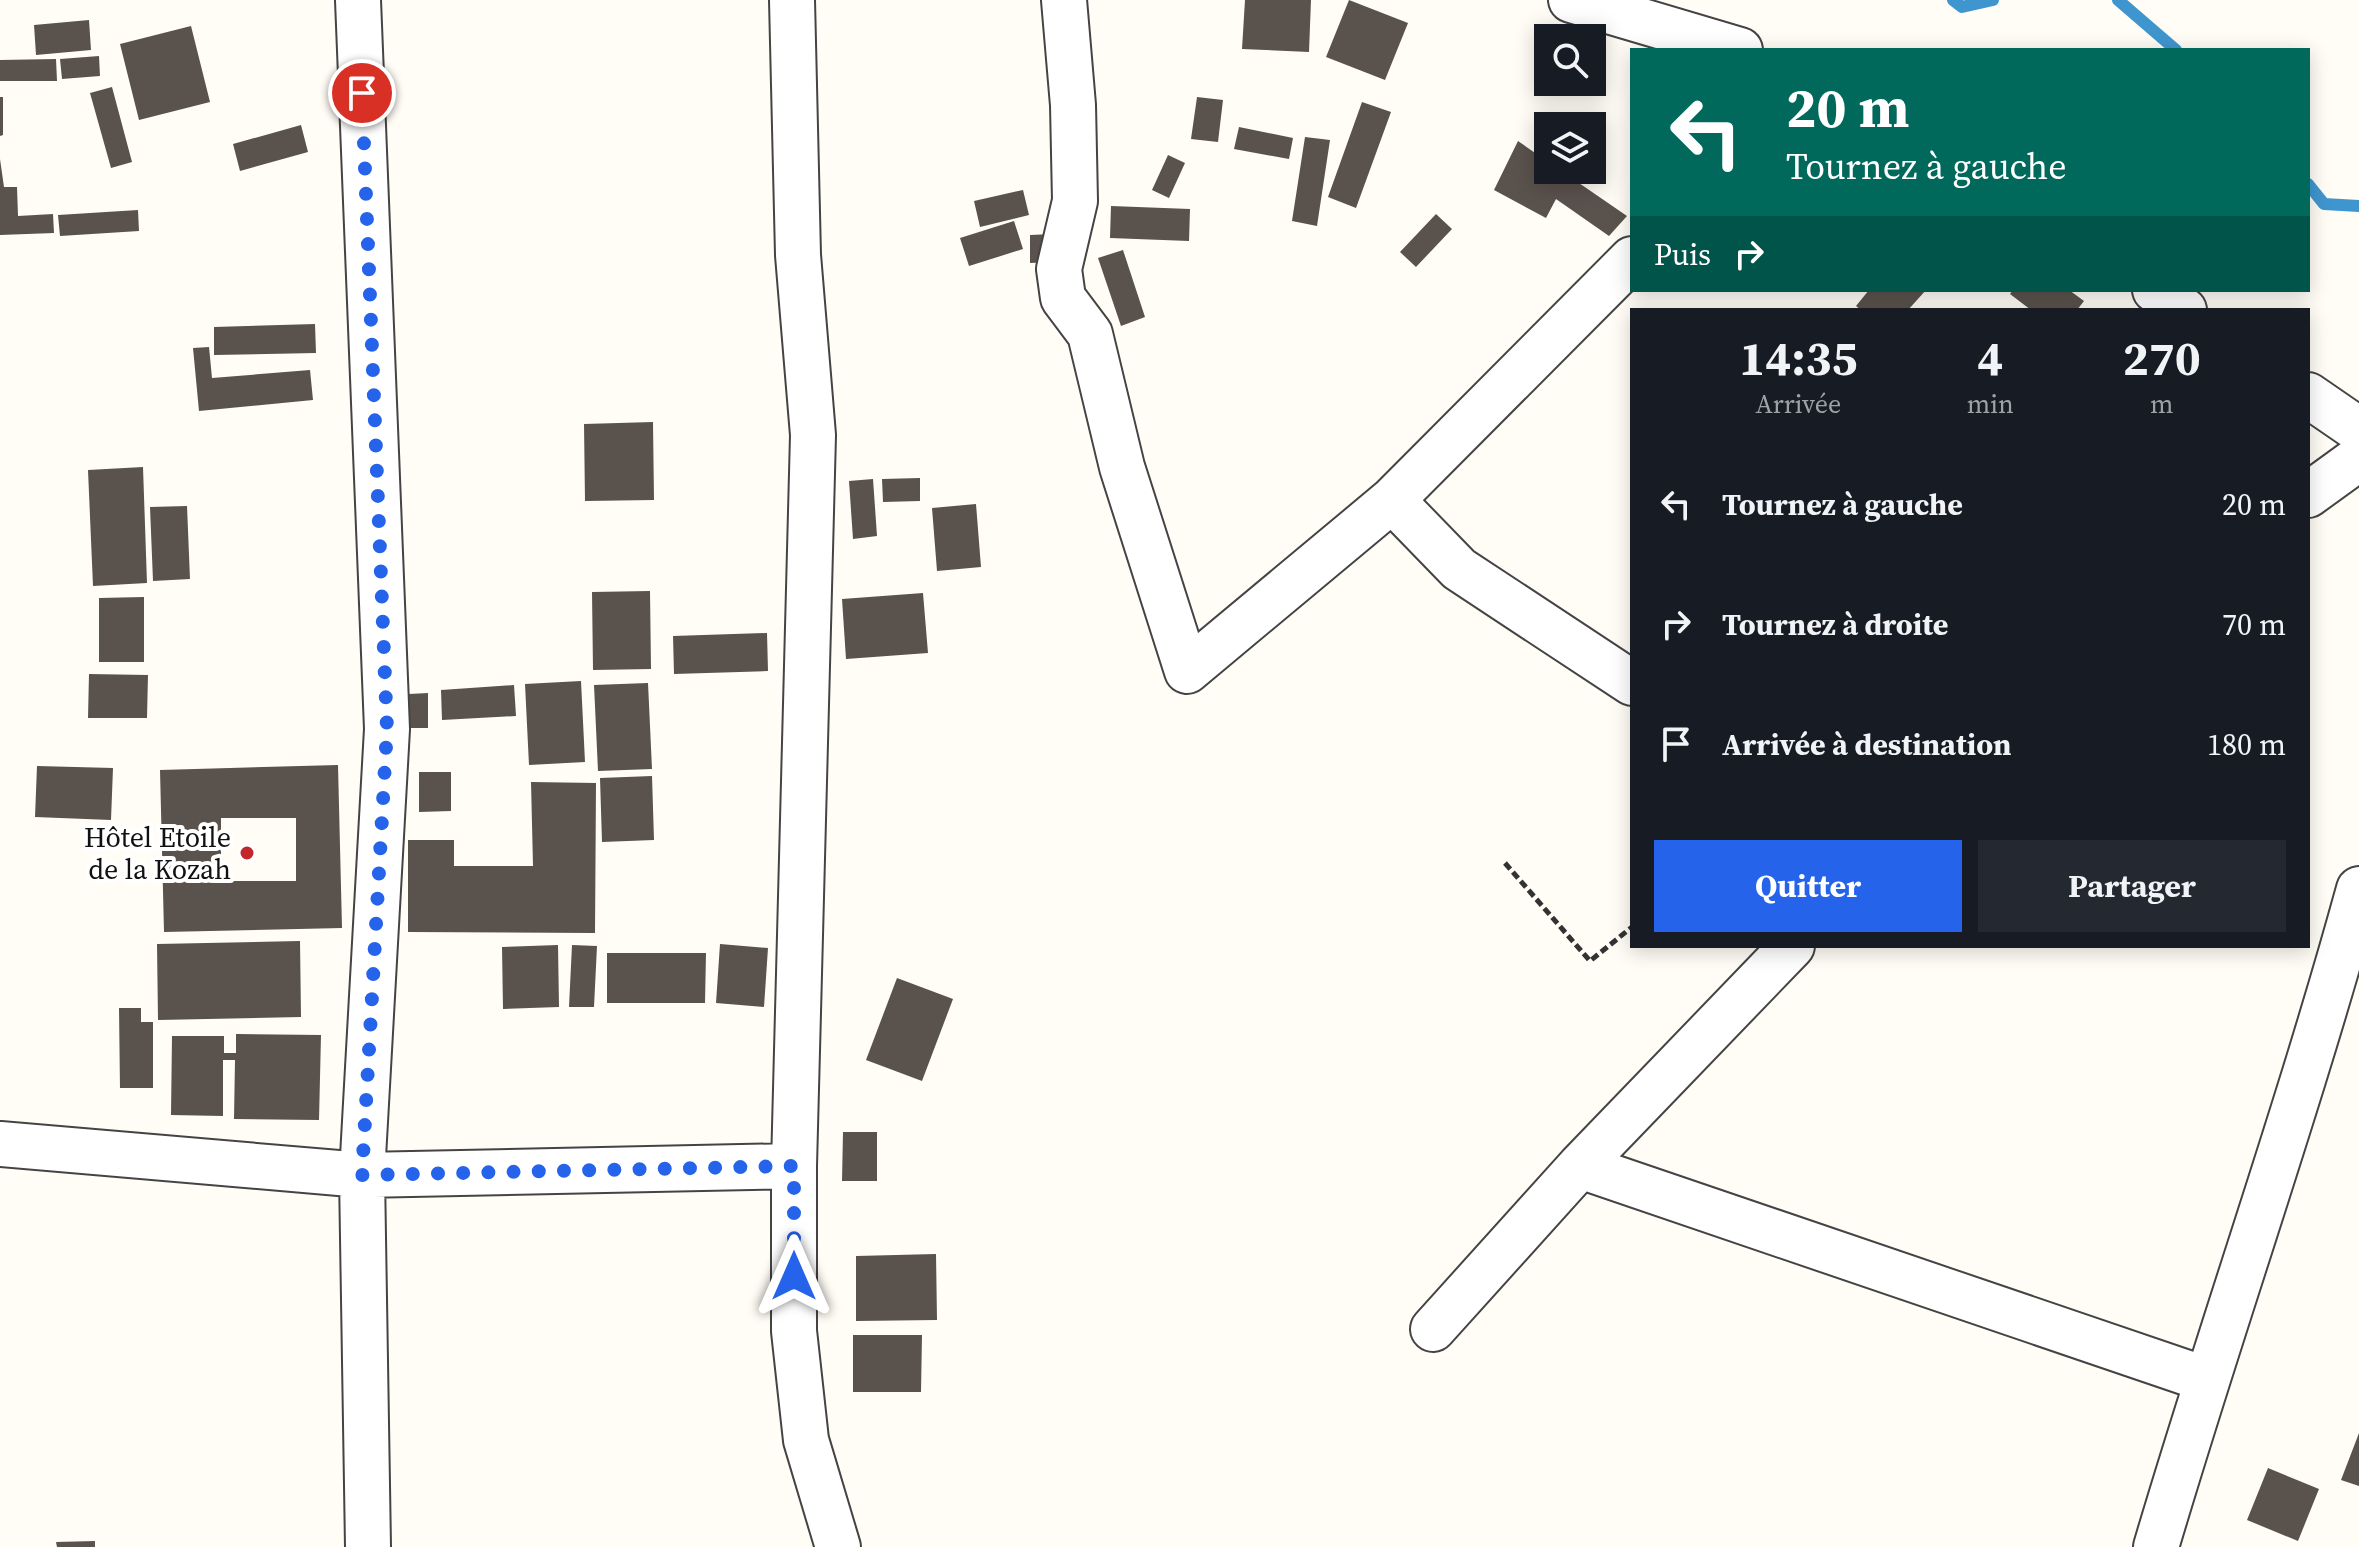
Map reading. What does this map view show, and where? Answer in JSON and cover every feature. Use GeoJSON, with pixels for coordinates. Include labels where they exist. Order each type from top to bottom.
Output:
{"type":"FeatureCollection","features":[{"type":"Feature","properties":{"kind":"street"},"geometry":{"type":"LineString","coordinates":[[358,0],[387,729],[362,1175],[368,1547]]}},
{"type":"Feature","properties":{"kind":"street"},"geometry":{"type":"LineString","coordinates":[[792,0],[798,255],[813,435],[794,1166],[794,1331],[806,1440],[838,1547]]}},
{"type":"Feature","properties":{"kind":"street"},"geometry":{"type":"LineString","coordinates":[[1064,0],[1073,105],[1075,201],[1059,269],[1063,298],[1090,334],[1122,467],[1187,671],[1392,500],[1630,261]]}},
{"type":"Feature","properties":{"kind":"street"},"geometry":{"type":"LineString","coordinates":[[1571,0],[1733,48]]}},
{"type":"Feature","properties":{"kind":"street"},"geometry":{"type":"LineString","coordinates":[[2158,292],[2181,308]]}},
{"type":"Feature","properties":{"kind":"street"},"geometry":{"type":"LineString","coordinates":[[2310,396],[2359,430]]}},
{"type":"Feature","properties":{"kind":"street"},"geometry":{"type":"LineString","coordinates":[[2310,494],[2359,458]]}},
{"type":"Feature","properties":{"kind":"street"},"geometry":{"type":"LineString","coordinates":[[1392,500],[1459,569],[1630,682]]}},
{"type":"Feature","properties":{"kind":"street"},"geometry":{"type":"LineString","coordinates":[[2156,1547],[2205,1379],[2344,1004],[2359,889]]}},
{"type":"Feature","properties":{"kind":"street"},"geometry":{"type":"LineString","coordinates":[[1433,1329],[1580,1166],[1790,948]]}},
{"type":"Feature","properties":{"kind":"street"},"geometry":{"type":"LineString","coordinates":[[0,1144],[362,1175],[794,1166]]}},
{"type":"Feature","properties":{"kind":"street"},"geometry":{"type":"LineString","coordinates":[[1580,1166],[2205,1379]]}},
{"type":"Feature","properties":{"kind":"path"},"geometry":{"type":"LineString","coordinates":[[1505,863],[1590,961],[1630,929]]}},
{"type":"Feature","properties":{"kind":"building"},"geometry":{"type":"Polygon","coordinates":[[[1245,0],[1311,0],[1309,52],[1242,49],[1245,0]]]}},
{"type":"Feature","properties":{"kind":"building"},"geometry":{"type":"Polygon","coordinates":[[[1349,0],[1408,23],[1385,80],[1326,57],[1349,0]]]}},
{"type":"Feature","properties":{"kind":"building"},"geometry":{"type":"Polygon","coordinates":[[[89,20],[91,50],[36,55],[34,25],[89,20]]]}},
{"type":"Feature","properties":{"kind":"building"},"geometry":{"type":"Polygon","coordinates":[[[191,26],[210,102],[139,120],[120,44],[191,26]]]}},
{"type":"Feature","properties":{"kind":"building"},"geometry":{"type":"Polygon","coordinates":[[[99,56],[100,76],[62,79],[60,59],[99,56]]]}},
{"type":"Feature","properties":{"kind":"building"},"geometry":{"type":"Polygon","coordinates":[[[56,59],[57,81],[0,81],[0,60],[56,59]]]}},
{"type":"Feature","properties":{"kind":"building"},"geometry":{"type":"Polygon","coordinates":[[[112,87],[132,162],[111,168],[90,93],[112,87]]]}},
{"type":"Feature","properties":{"kind":"building"},"geometry":{"type":"Polygon","coordinates":[[[0,97],[3,97],[3,135],[0,136],[0,97]]]}},
{"type":"Feature","properties":{"kind":"building"},"geometry":{"type":"Polygon","coordinates":[[[1197,97],[1223,100],[1218,142],[1191,139],[1197,97]]]}},
{"type":"Feature","properties":{"kind":"building"},"geometry":{"type":"Polygon","coordinates":[[[1362,102],[1391,112],[1356,208],[1328,197],[1362,102]]]}},
{"type":"Feature","properties":{"kind":"building"},"geometry":{"type":"Polygon","coordinates":[[[301,125],[308,152],[240,171],[233,144],[301,125]]]}},
{"type":"Feature","properties":{"kind":"building"},"geometry":{"type":"Polygon","coordinates":[[[1239,127],[1293,138],[1289,159],[1234,149],[1239,127]]]}},
{"type":"Feature","properties":{"kind":"building"},"geometry":{"type":"Polygon","coordinates":[[[1305,137],[1330,140],[1317,226],[1292,221],[1305,137]]]}},
{"type":"Feature","properties":{"kind":"building"},"geometry":{"type":"Polygon","coordinates":[[[1518,141],[1534,152],[1534,184],[1580,184],[1627,216],[1609,236],[1556,199],[1546,218],[1494,190],[1518,141]]]}},
{"type":"Feature","properties":{"kind":"building"},"geometry":{"type":"Polygon","coordinates":[[[1168,155],[1185,163],[1169,198],[1152,190],[1168,155]]]}},
{"type":"Feature","properties":{"kind":"building"},"geometry":{"type":"Polygon","coordinates":[[[0,159],[4,187],[17,187],[18,216],[53,214],[54,233],[0,235],[0,159]]]}},
{"type":"Feature","properties":{"kind":"building"},"geometry":{"type":"Polygon","coordinates":[[[1023,190],[1029,215],[980,227],[974,201],[1023,190]]]}},
{"type":"Feature","properties":{"kind":"building"},"geometry":{"type":"Polygon","coordinates":[[[1111,206],[1190,209],[1189,241],[1110,238],[1111,206]]]}},
{"type":"Feature","properties":{"kind":"building"},"geometry":{"type":"Polygon","coordinates":[[[138,210],[139,231],[60,236],[58,215],[138,210]]]}},
{"type":"Feature","properties":{"kind":"building"},"geometry":{"type":"Polygon","coordinates":[[[1436,214],[1452,229],[1416,267],[1400,252],[1436,214]]]}},
{"type":"Feature","properties":{"kind":"building"},"geometry":{"type":"Polygon","coordinates":[[[1014,221],[1023,249],[969,266],[960,238],[1014,221]]]}},
{"type":"Feature","properties":{"kind":"building"},"geometry":{"type":"Polygon","coordinates":[[[1053,234],[1054,262],[1030,263],[1030,235],[1053,234]]]}},
{"type":"Feature","properties":{"kind":"building"},"geometry":{"type":"Polygon","coordinates":[[[1123,250],[1145,317],[1121,326],[1098,258],[1123,250]]]}},
{"type":"Feature","properties":{"kind":"building"},"geometry":{"type":"Polygon","coordinates":[[[1867,292],[1924,292],[1910,308],[1856,306],[1867,292]]]}},
{"type":"Feature","properties":{"kind":"building"},"geometry":{"type":"Polygon","coordinates":[[[2072,292],[2084,301],[2079,308],[2028,308],[2010,294],[2072,292]]]}},
{"type":"Feature","properties":{"kind":"building"},"geometry":{"type":"Polygon","coordinates":[[[315,324],[316,353],[214,355],[214,327],[315,324]]]}},
{"type":"Feature","properties":{"kind":"building"},"geometry":{"type":"Polygon","coordinates":[[[209,347],[212,378],[310,370],[313,400],[199,411],[193,348],[209,347]]]}},
{"type":"Feature","properties":{"kind":"building"},"geometry":{"type":"Polygon","coordinates":[[[653,422],[654,500],[585,501],[584,424],[653,422]]]}},
{"type":"Feature","properties":{"kind":"building"},"geometry":{"type":"Polygon","coordinates":[[[143,467],[147,583],[93,586],[88,470],[143,467]]]}},
{"type":"Feature","properties":{"kind":"building"},"geometry":{"type":"Polygon","coordinates":[[[920,478],[920,501],[883,502],[882,479],[920,478]]]}},
{"type":"Feature","properties":{"kind":"building"},"geometry":{"type":"Polygon","coordinates":[[[873,479],[877,536],[853,539],[849,481],[873,479]]]}},
{"type":"Feature","properties":{"kind":"building"},"geometry":{"type":"Polygon","coordinates":[[[976,504],[981,567],[937,571],[932,508],[976,504]]]}},
{"type":"Feature","properties":{"kind":"building"},"geometry":{"type":"Polygon","coordinates":[[[187,506],[190,579],[153,581],[150,507],[187,506]]]}},
{"type":"Feature","properties":{"kind":"building"},"geometry":{"type":"Polygon","coordinates":[[[650,591],[651,669],[593,670],[592,592],[650,591]]]}},
{"type":"Feature","properties":{"kind":"building"},"geometry":{"type":"Polygon","coordinates":[[[923,593],[928,653],[846,659],[842,599],[923,593]]]}},
{"type":"Feature","properties":{"kind":"building"},"geometry":{"type":"Polygon","coordinates":[[[144,597],[144,662],[99,662],[99,598],[144,597]]]}},
{"type":"Feature","properties":{"kind":"building"},"geometry":{"type":"Polygon","coordinates":[[[767,633],[768,671],[674,674],[673,636],[767,633]]]}},
{"type":"Feature","properties":{"kind":"building"},"geometry":{"type":"Polygon","coordinates":[[[89,674],[148,675],[147,718],[88,718],[89,674]]]}},
{"type":"Feature","properties":{"kind":"building"},"geometry":{"type":"Polygon","coordinates":[[[581,681],[585,762],[529,765],[525,684],[581,681]]]}},
{"type":"Feature","properties":{"kind":"building"},"geometry":{"type":"Polygon","coordinates":[[[648,683],[652,769],[598,771],[594,685],[648,683]]]}},
{"type":"Feature","properties":{"kind":"building"},"geometry":{"type":"Polygon","coordinates":[[[514,685],[516,716],[442,720],[441,690],[514,685]]]}},
{"type":"Feature","properties":{"kind":"building"},"geometry":{"type":"Polygon","coordinates":[[[428,693],[428,728],[410,728],[409,694],[428,693]]]}},
{"type":"Feature","properties":{"kind":"building"},"geometry":{"type":"Polygon","coordinates":[[[338,765],[342,928],[164,932],[160,770],[338,765]],[[221,818],[221,881],[296,881],[296,818],[221,818]]]}},
{"type":"Feature","properties":{"kind":"building"},"geometry":{"type":"Polygon","coordinates":[[[37,766],[113,768],[111,820],[35,817],[37,766]]]}},
{"type":"Feature","properties":{"kind":"building"},"geometry":{"type":"Polygon","coordinates":[[[419,772],[451,772],[451,811],[419,812],[419,772]]]}},
{"type":"Feature","properties":{"kind":"building"},"geometry":{"type":"Polygon","coordinates":[[[652,776],[654,840],[602,842],[600,778],[652,776]]]}},
{"type":"Feature","properties":{"kind":"building"},"geometry":{"type":"Polygon","coordinates":[[[531,782],[596,783],[595,933],[408,932],[408,840],[454,840],[454,866],[533,866],[531,782]]]}},
{"type":"Feature","properties":{"kind":"building"},"geometry":{"type":"Polygon","coordinates":[[[300,941],[301,1017],[158,1020],[157,944],[300,941]]]}},
{"type":"Feature","properties":{"kind":"building"},"geometry":{"type":"Polygon","coordinates":[[[720,944],[768,948],[764,1007],[716,1003],[720,944]]]}},
{"type":"Feature","properties":{"kind":"building"},"geometry":{"type":"Polygon","coordinates":[[[558,945],[559,1007],[503,1009],[502,947],[558,945]]]}},
{"type":"Feature","properties":{"kind":"building"},"geometry":{"type":"Polygon","coordinates":[[[572,945],[597,946],[594,1007],[569,1007],[572,945]]]}},
{"type":"Feature","properties":{"kind":"building"},"geometry":{"type":"Polygon","coordinates":[[[607,953],[706,953],[705,1003],[607,1003],[607,953]]]}},
{"type":"Feature","properties":{"kind":"building"},"geometry":{"type":"Polygon","coordinates":[[[897,978],[953,999],[922,1081],[866,1060],[897,978]]]}},
{"type":"Feature","properties":{"kind":"building"},"geometry":{"type":"Polygon","coordinates":[[[119,1008],[141,1008],[141,1022],[153,1022],[153,1088],[120,1088],[119,1008]]]}},
{"type":"Feature","properties":{"kind":"building"},"geometry":{"type":"Polygon","coordinates":[[[236,1034],[321,1035],[319,1120],[234,1119],[235,1060],[223,1060],[223,1116],[171,1115],[172,1036],[224,1036],[224,1053],[236,1053],[236,1034]]]}},
{"type":"Feature","properties":{"kind":"building"},"geometry":{"type":"Polygon","coordinates":[[[843,1132],[877,1132],[877,1181],[842,1181],[843,1132]]]}},
{"type":"Feature","properties":{"kind":"building"},"geometry":{"type":"Polygon","coordinates":[[[936,1254],[937,1320],[856,1321],[856,1256],[936,1254]]]}},
{"type":"Feature","properties":{"kind":"building"},"geometry":{"type":"Polygon","coordinates":[[[853,1335],[922,1335],[921,1392],[853,1392],[853,1335]]]}},
{"type":"Feature","properties":{"kind":"building"},"geometry":{"type":"Polygon","coordinates":[[[2359,1433],[2359,1486],[2341,1480],[2359,1433]]]}},
{"type":"Feature","properties":{"kind":"building"},"geometry":{"type":"Polygon","coordinates":[[[2268,1468],[2319,1489],[2298,1541],[2247,1520],[2268,1468]]]}},
{"type":"Feature","properties":{"kind":"building"},"geometry":{"type":"Polygon","coordinates":[[[95,1541],[95,1547],[57,1547],[56,1542],[95,1541]]]}},
{"type":"Feature","properties":{"kind":"waterway"},"geometry":{"type":"LineString","coordinates":[[1953,0],[1962,7],[1993,0]]}},
{"type":"Feature","properties":{"kind":"waterway"},"geometry":{"type":"LineString","coordinates":[[2118,0],[2174,48]]}},
{"type":"Feature","properties":{"kind":"waterway"},"geometry":{"type":"LineString","coordinates":[[2310,186],[2324,204],[2359,206]]}},
{"type":"Feature","properties":{"kind":"place","name":"Hôtel Etoile de la Kozah"},"geometry":{"type":"Point","coordinates":[247,853]}},
{"type":"Feature","properties":{"kind":"route"},"geometry":{"type":"LineString","coordinates":[[362,93],[387,729],[362,1175],[794,1166],[794,1276]]}}]}
